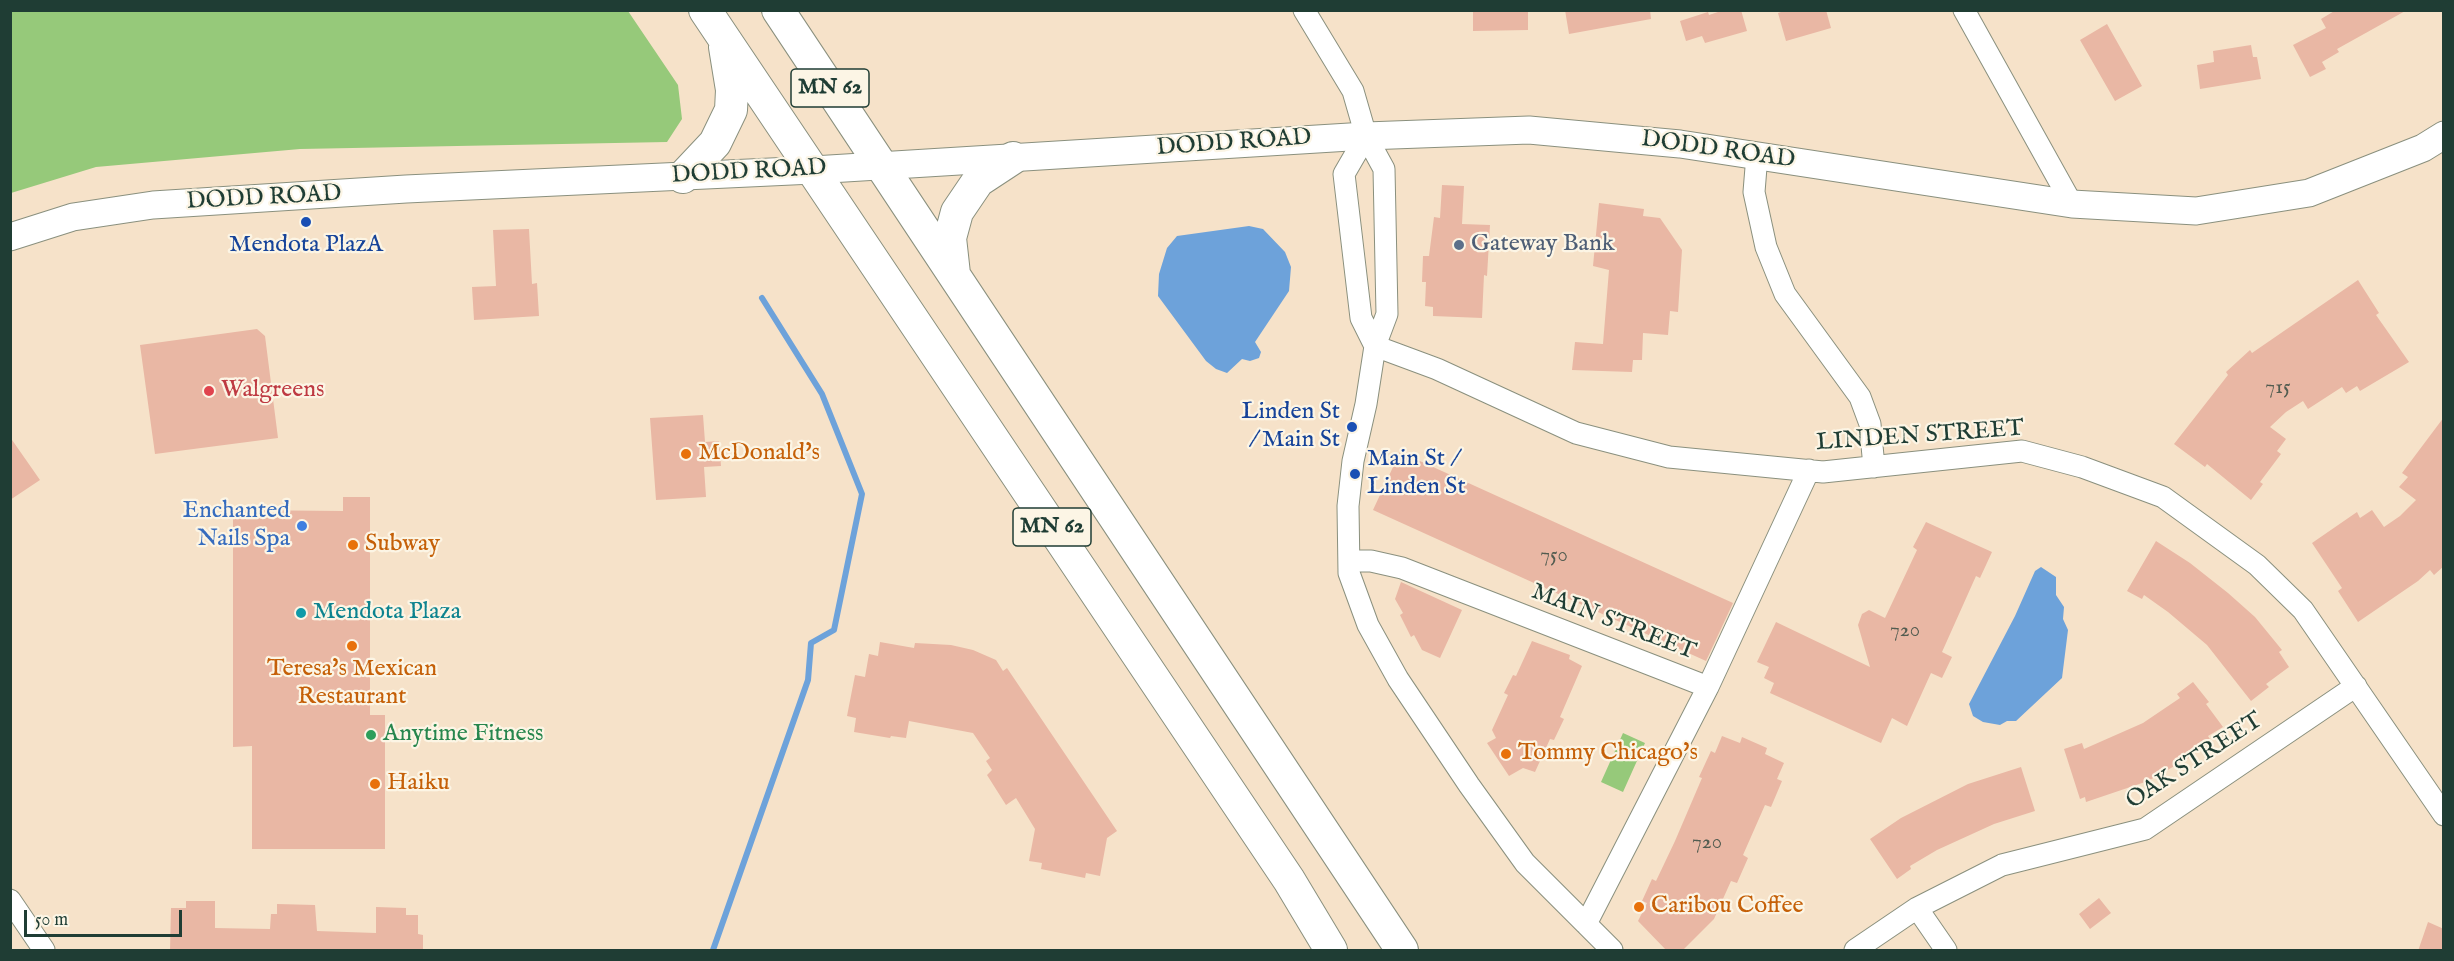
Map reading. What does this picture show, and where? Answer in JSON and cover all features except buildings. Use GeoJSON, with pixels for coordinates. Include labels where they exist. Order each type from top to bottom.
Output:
{"type":"FeatureCollection","features":[{"type":"Feature","properties":{"kind":"highway","name":"MN 62"},"geometry":{"type":"LineString","coordinates":[[705,10],[1291,883],[1331,951]]}},
{"type":"Feature","properties":{"kind":"highway","name":"MN 62"},"geometry":{"type":"LineString","coordinates":[[778,10],[1402,951]]}},
{"type":"Feature","properties":{"kind":"highway"},"geometry":{"type":"LineString","coordinates":[[683,177],[715,143],[731,110],[732,90],[723,38]]}},
{"type":"Feature","properties":{"kind":"highway"},"geometry":{"type":"LineString","coordinates":[[954,275],[950,238],[957,212],[965,196],[978,181],[1013,158]]}},
{"type":"Feature","properties":{"kind":"main road","name":"DODD ROAD"},"geometry":{"type":"LineString","coordinates":[[10,237],[73,217],[153,205],[406,189],[813,170],[1366,136],[1529,130],[1680,144],[2072,204],[2196,211],[2309,193],[2423,148],[2444,135]]}},
{"type":"Feature","properties":{"kind":"street"},"geometry":{"type":"LineString","coordinates":[[1304,10],[1353,91],[1366,136],[1384,169],[1387,314],[1375,346],[1366,404],[1352,469],[1348,506],[1349,573],[1368,625],[1398,679],[1525,862],[1612,951]]}},
{"type":"Feature","properties":{"kind":"street"},"geometry":{"type":"LineString","coordinates":[[1964,10],[2072,204]]}},
{"type":"Feature","properties":{"kind":"street"},"geometry":{"type":"LineString","coordinates":[[1366,136],[1344,174],[1361,318],[1375,346]]}},
{"type":"Feature","properties":{"kind":"street"},"geometry":{"type":"LineString","coordinates":[[1757,155],[1754,192],[1766,248],[1785,294],[1860,398],[1870,424],[1874,466]]}},
{"type":"Feature","properties":{"kind":"street","name":"LINDEN STREET"},"geometry":{"type":"LineString","coordinates":[[1375,346],[1437,369],[1576,433],[1669,457],[1823,472],[2022,451],[2082,467],[2163,496],[2257,565],[2303,610],[2444,815]]}},
{"type":"Feature","properties":{"kind":"street"},"geometry":{"type":"LineString","coordinates":[[1708,687],[1809,470]]}},
{"type":"Feature","properties":{"kind":"street","name":"MAIN STREET"},"geometry":{"type":"LineString","coordinates":[[1349,561],[1371,561],[1401,568],[1708,687],[1586,924]]}},
{"type":"Feature","properties":{"kind":"street","name":"OAK STREET"},"geometry":{"type":"LineString","coordinates":[[1856,951],[1917,908],[2002,865],[2145,829],[2356,686]]}},
{"type":"Feature","properties":{"kind":"street"},"geometry":{"type":"LineString","coordinates":[[10,900],[44,951]]}},
{"type":"Feature","properties":{"kind":"street"},"geometry":{"type":"LineString","coordinates":[[1917,908],[1946,951]]}},
{"type":"Feature","properties":{"kind":"green space"},"geometry":{"type":"Polygon","coordinates":[[[11,10],[628,11],[678,85],[682,119],[667,142],[300,149],[96,167],[11,193],[11,10]]]}},
{"type":"Feature","properties":{"kind":"green space"},"geometry":{"type":"Polygon","coordinates":[[[1623,733],[1645,743],[1623,792],[1601,782],[1623,733]]]}},
{"type":"Feature","properties":{"kind":"water"},"geometry":{"type":"Polygon","coordinates":[[[1249,226],[1263,229],[1285,252],[1291,267],[1289,291],[1255,342],[1261,352],[1259,358],[1250,361],[1242,359],[1227,373],[1216,369],[1206,361],[1158,296],[1159,274],[1167,248],[1177,236],[1249,226]]]}},
{"type":"Feature","properties":{"kind":"water"},"geometry":{"type":"Polygon","coordinates":[[[2041,567],[2056,577],[2056,595],[2064,607],[2063,619],[2068,630],[2062,678],[2016,721],[2007,721],[2000,725],[1983,722],[1973,716],[1969,704],[2015,616],[2035,571],[2041,567]]]}},
{"type":"Feature","properties":{"kind":"waterway"},"geometry":{"type":"LineString","coordinates":[[713,950],[808,680],[811,643],[834,630],[862,494],[822,394],[762,298]]}},
{"type":"Feature","properties":{"kind":"place","name":"Mendota PlazA"},"geometry":{"type":"Point","coordinates":[306,222]}},
{"type":"Feature","properties":{"kind":"place","name":"Gateway Bank"},"geometry":{"type":"Point","coordinates":[1459,245]}},
{"type":"Feature","properties":{"kind":"place","name":"Walgreens"},"geometry":{"type":"Point","coordinates":[209,391]}},
{"type":"Feature","properties":{"kind":"place","name":"Linden St / Main St"},"geometry":{"type":"Point","coordinates":[1352,427]}},
{"type":"Feature","properties":{"kind":"place","name":"McDonald's"},"geometry":{"type":"Point","coordinates":[686,454]}},
{"type":"Feature","properties":{"kind":"place","name":"Main St / Linden St"},"geometry":{"type":"Point","coordinates":[1355,474]}},
{"type":"Feature","properties":{"kind":"place","name":"Enchanted Nails Spa"},"geometry":{"type":"Point","coordinates":[302,526]}},
{"type":"Feature","properties":{"kind":"place","name":"Subway"},"geometry":{"type":"Point","coordinates":[353,545]}},
{"type":"Feature","properties":{"kind":"place","name":"Mendota Plaza"},"geometry":{"type":"Point","coordinates":[301,613]}},
{"type":"Feature","properties":{"kind":"place","name":"Teresa's Mexican Restaurant"},"geometry":{"type":"Point","coordinates":[352,646]}},
{"type":"Feature","properties":{"kind":"place","name":"Anytime Fitness"},"geometry":{"type":"Point","coordinates":[371,735]}},
{"type":"Feature","properties":{"kind":"place","name":"Tommy Chicago's"},"geometry":{"type":"Point","coordinates":[1506,754]}},
{"type":"Feature","properties":{"kind":"place","name":"Haiku"},"geometry":{"type":"Point","coordinates":[375,784]}},
{"type":"Feature","properties":{"kind":"place","name":"Caribou Coffee"},"geometry":{"type":"Point","coordinates":[1639,907]}}]}
